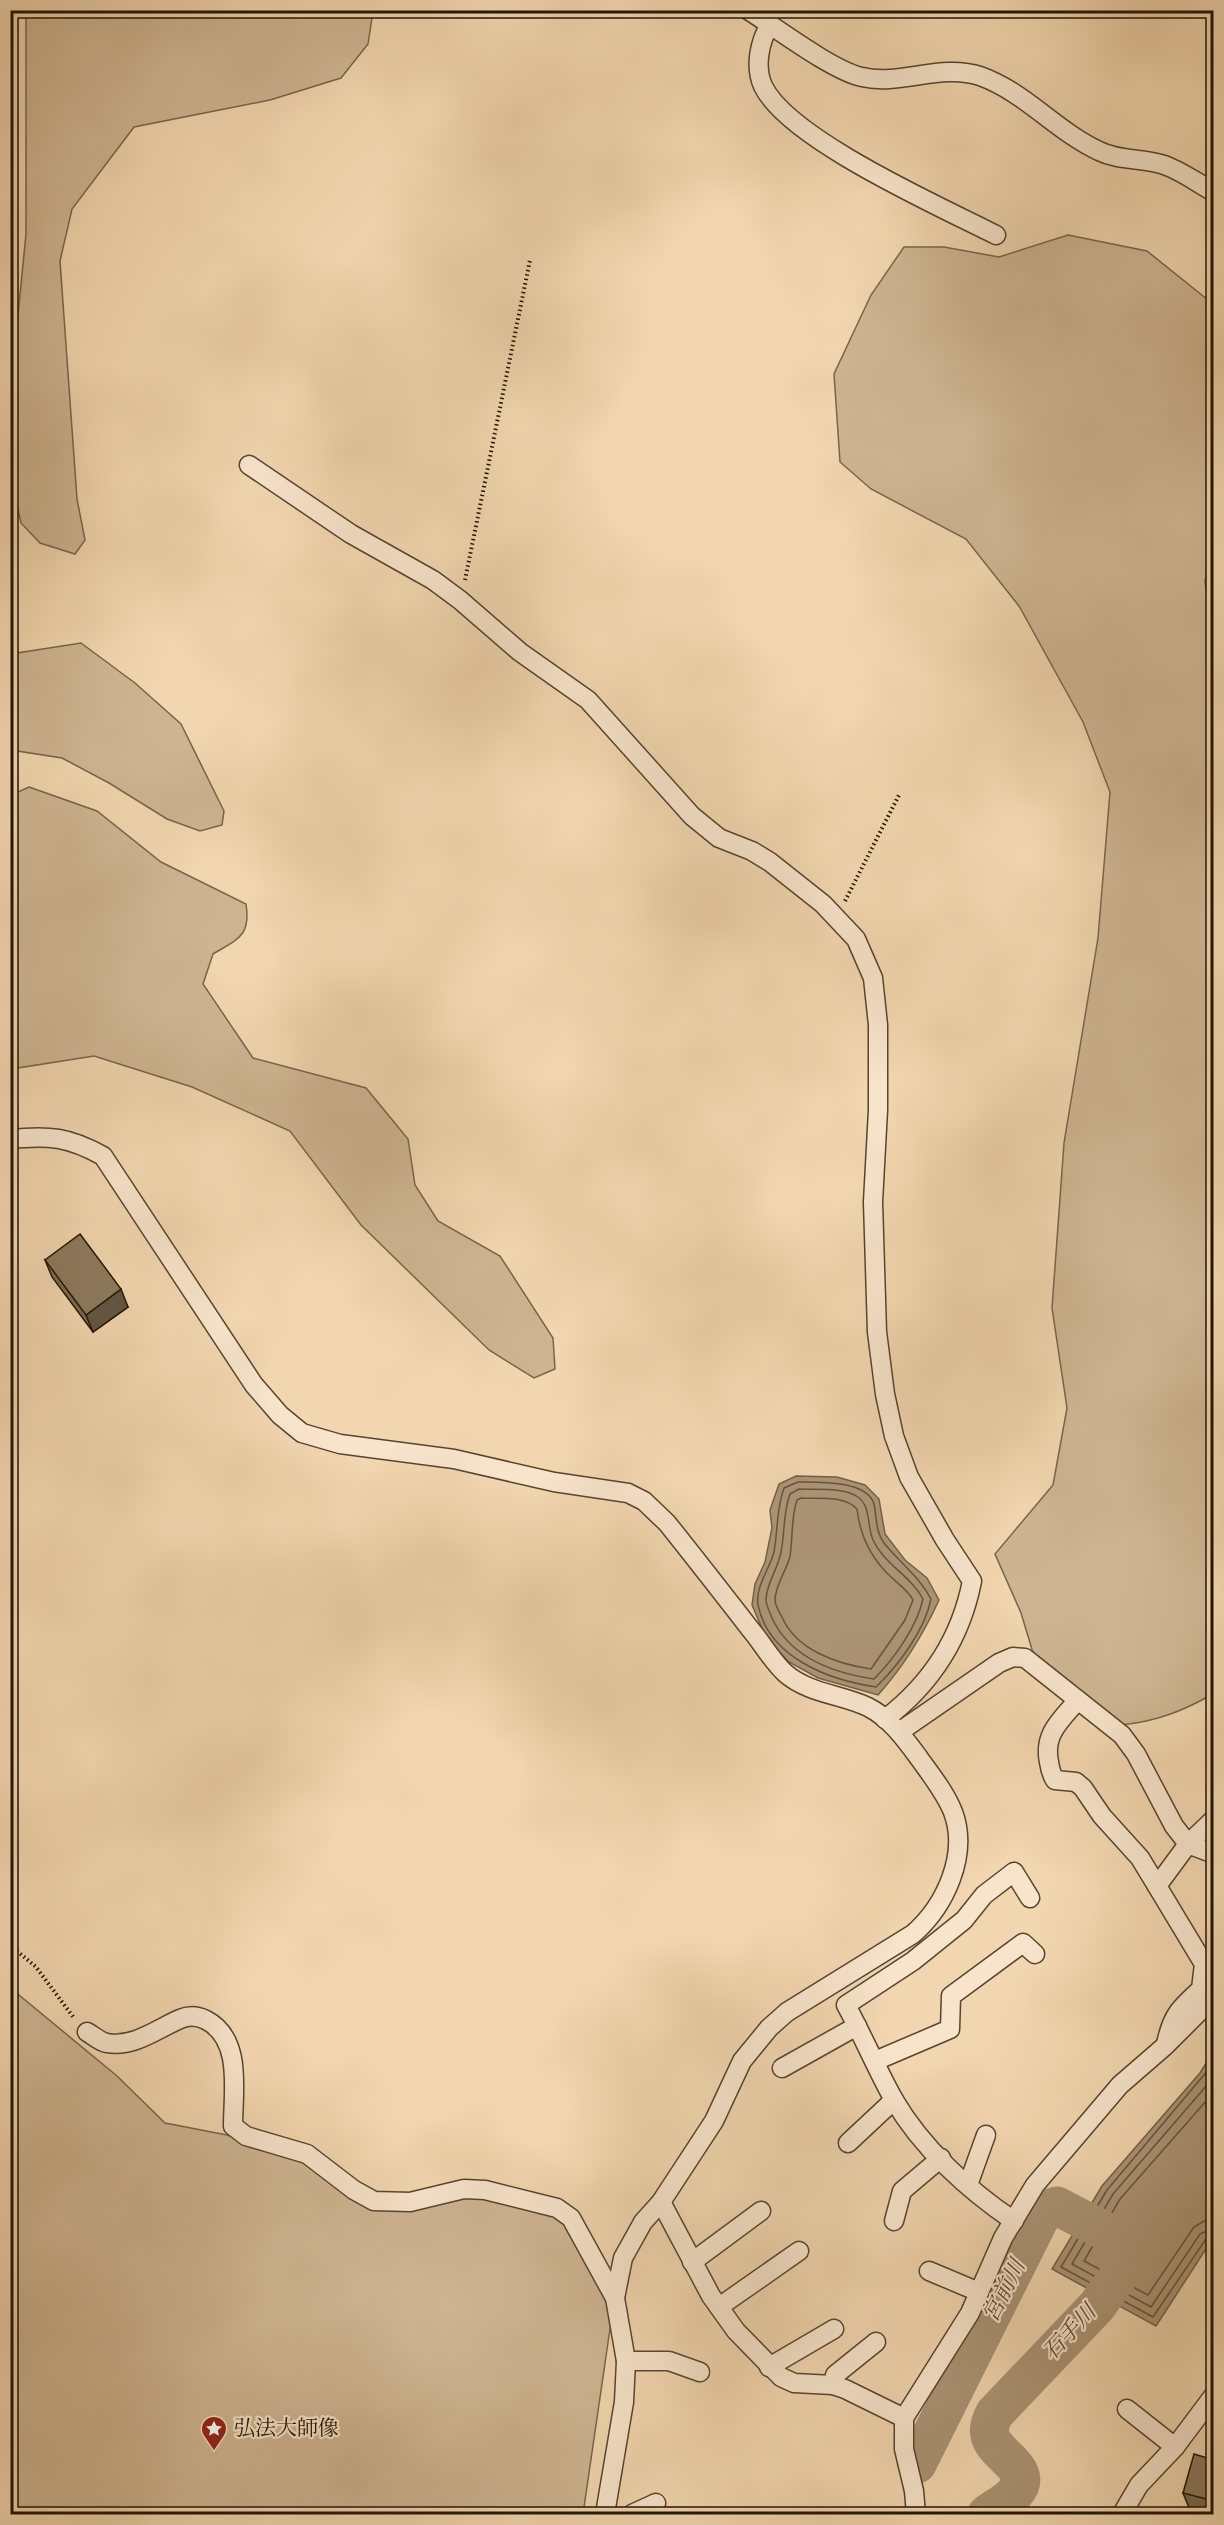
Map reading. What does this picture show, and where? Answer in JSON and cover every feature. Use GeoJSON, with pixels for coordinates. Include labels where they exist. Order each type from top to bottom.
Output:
{"type":"FeatureCollection","features":[{"type":"Feature","properties":{"kind":"street"},"geometry":{"type":"LineString","coordinates":[[748,10],[843,69],[862,77],[882,78],[945,72],[977,75],[1007,87],[1054,124],[1099,152],[1120,158],[1163,164],[1214,192]]}},
{"type":"Feature","properties":{"kind":"street"},"geometry":{"type":"LineString","coordinates":[[770,24],[762,38],[759,54],[762,85],[773,100],[801,127],[855,163],[996,235]]}},
{"type":"Feature","properties":{"kind":"street"},"geometry":{"type":"LineString","coordinates":[[249,465],[351,534],[433,579],[460,600],[520,652],[588,700],[692,816],[719,838],[752,851],[770,862],[836,917],[856,939],[873,978],[878,1025],[878,1110],[873,1202],[877,1332],[885,1394],[894,1436],[909,1477],[945,1540],[972,1581],[967,1610],[947,1650],[928,1680],[907,1703],[885,1719]]}},
{"type":"Feature","properties":{"kind":"street"},"geometry":{"type":"LineString","coordinates":[[10,1139],[60,1137],[83,1144],[103,1156],[254,1385],[280,1415],[302,1433],[340,1444],[454,1459],[554,1482],[628,1493],[644,1501],[667,1523],[785,1672],[812,1689],[868,1707],[885,1719],[899,1732],[940,1788],[952,1812],[958,1832],[956,1860],[939,1905],[913,1934],[787,2013],[769,2028],[742,2061],[714,2121],[661,2202],[643,2222],[623,2258],[615,2298]]}},
{"type":"Feature","properties":{"kind":"street"},"geometry":{"type":"LineString","coordinates":[[899,1732],[1012,1657],[1025,1658],[1122,1735],[1136,1754],[1165,1813],[1188,1844],[1214,1854]]}},
{"type":"Feature","properties":{"kind":"street"},"geometry":{"type":"LineString","coordinates":[[1078,1700],[1052,1730],[1047,1741],[1052,1775],[1055,1780],[1076,1782],[1083,1788],[1102,1816],[1140,1858],[1204,1964],[1201,1989],[1177,2012],[1170,2024],[1165,2046]]}},
{"type":"Feature","properties":{"kind":"street"},"geometry":{"type":"LineString","coordinates":[[1157,1886],[1188,1844],[1214,1819]]}},
{"type":"Feature","properties":{"kind":"street"},"geometry":{"type":"LineString","coordinates":[[1014,2221],[968,2185],[917,2133],[894,2100],[846,2005],[913,1961],[964,1920],[984,1895],[1014,1872],[1030,1898]]}},
{"type":"Feature","properties":{"kind":"street"},"geometry":{"type":"LineString","coordinates":[[875,2061],[950,2029],[951,1996],[1023,1943],[1035,1954]]}},
{"type":"Feature","properties":{"kind":"street"},"geometry":{"type":"LineString","coordinates":[[916,2514],[914,2491],[904,2449],[904,2418],[970,2313],[1014,2221],[1035,2185],[1113,2094],[1214,1997]]}},
{"type":"Feature","properties":{"kind":"street"},"geometry":{"type":"LineString","coordinates":[[87,2032],[105,2043],[127,2043],[183,2017],[198,2016],[213,2024],[230,2047],[233,2065],[233,2126],[246,2136],[307,2154],[354,2190],[374,2201],[410,2202],[464,2189],[485,2190],[557,2208],[571,2218],[615,2298],[626,2361],[620,2437],[605,2514]]}},
{"type":"Feature","properties":{"kind":"street"},"geometry":{"type":"LineString","coordinates":[[782,2068],[857,2026]]}},
{"type":"Feature","properties":{"kind":"street"},"geometry":{"type":"LineString","coordinates":[[848,2143],[894,2100]]}},
{"type":"Feature","properties":{"kind":"street"},"geometry":{"type":"LineString","coordinates":[[968,2185],[986,2135]]}},
{"type":"Feature","properties":{"kind":"street"},"geometry":{"type":"LineString","coordinates":[[894,2221],[902,2191],[941,2158]]}},
{"type":"Feature","properties":{"kind":"street"},"geometry":{"type":"LineString","coordinates":[[661,2202],[692,2262],[719,2307],[736,2331],[769,2367],[781,2377],[794,2383],[833,2385],[904,2418]]}},
{"type":"Feature","properties":{"kind":"street"},"geometry":{"type":"LineString","coordinates":[[692,2262],[761,2211]]}},
{"type":"Feature","properties":{"kind":"street"},"geometry":{"type":"LineString","coordinates":[[719,2307],[799,2251]]}},
{"type":"Feature","properties":{"kind":"street"},"geometry":{"type":"LineString","coordinates":[[928,2271],[979,2292]]}},
{"type":"Feature","properties":{"kind":"street"},"geometry":{"type":"LineString","coordinates":[[769,2367],[834,2329]]}},
{"type":"Feature","properties":{"kind":"street"},"geometry":{"type":"LineString","coordinates":[[833,2385],[835,2376],[876,2342]]}},
{"type":"Feature","properties":{"kind":"street"},"geometry":{"type":"LineString","coordinates":[[626,2361],[669,2361],[700,2372]]}},
{"type":"Feature","properties":{"kind":"street"},"geometry":{"type":"LineString","coordinates":[[1122,2514],[1139,2485],[1175,2447],[1214,2395]]}},
{"type":"Feature","properties":{"kind":"street"},"geometry":{"type":"LineString","coordinates":[[1127,2409],[1175,2447]]}},
{"type":"Feature","properties":{"kind":"street"},"geometry":{"type":"LineString","coordinates":[[632,2514],[656,2504]]}},
{"type":"Feature","properties":{"kind":"path"},"geometry":{"type":"LineString","coordinates":[[460,600],[530,260]]}},
{"type":"Feature","properties":{"kind":"path"},"geometry":{"type":"LineString","coordinates":[[836,917],[899,795]]}},
{"type":"Feature","properties":{"kind":"path"},"geometry":{"type":"LineString","coordinates":[[10,1945],[36,1967],[87,2032]]}},
{"type":"Feature","properties":{"kind":"shaded area"},"geometry":{"type":"Polygon","coordinates":[[[26,11],[373,11],[368,44],[341,78],[270,100],[134,127],[72,209],[60,261],[77,499],[85,540],[75,554],[40,543],[21,523],[11,477],[11,385],[26,234],[26,11]]]}},
{"type":"Feature","properties":{"kind":"shaded area"},"geometry":{"type":"Polygon","coordinates":[[[1068,235],[1147,251],[1213,304],[1214,539],[1205,581],[1214,654],[1213,1694],[1168,1715],[1120,1725],[1034,1656],[1021,1613],[995,1554],[1053,1485],[1067,1408],[1052,1308],[1064,1143],[1098,938],[1110,792],[1083,722],[1019,606],[966,539],[871,489],[840,462],[834,374],[871,295],[904,247],[944,247],[999,257],[1068,235]]]}},
{"type":"Feature","properties":{"kind":"shaded area"},"geometry":{"type":"Polygon","coordinates":[[[81,643],[135,683],[181,724],[224,811],[222,825],[200,831],[167,819],[109,783],[62,758],[11,750],[11,654],[81,643]]]}},
{"type":"Feature","properties":{"kind":"shaded area"},"geometry":{"type":"Polygon","coordinates":[[[29,787],[97,811],[161,862],[246,904],[247,915],[244,930],[236,940],[213,954],[203,984],[253,1058],[366,1088],[408,1139],[415,1185],[438,1221],[500,1256],[553,1338],[555,1369],[534,1378],[489,1350],[361,1225],[290,1131],[192,1087],[94,1056],[11,1069],[11,795],[29,787]]]}},
{"type":"Feature","properties":{"kind":"shaded area"},"geometry":{"type":"Polygon","coordinates":[[[10,1985],[117,2076],[165,2123],[227,2135],[320,2165],[383,2196],[463,2191],[541,2205],[588,2232],[607,2268],[611,2322],[583,2514],[11,2514],[10,1985]]]}},
{"type":"Feature","properties":{"kind":"water"},"geometry":{"type":"Polygon","coordinates":[[[796,1476],[837,1477],[865,1485],[879,1499],[885,1534],[905,1560],[927,1578],[939,1600],[912,1650],[878,1695],[818,1678],[789,1662],[767,1640],[752,1605],[755,1584],[765,1562],[772,1528],[770,1510],[779,1484],[796,1476]]]}},
{"type":"Feature","properties":{"kind":"water"},"geometry":{"type":"Polygon","coordinates":[[[1213,2052],[1213,2238],[1156,2326],[1052,2269],[1102,2186],[1200,2073],[1213,2052]]]}},
{"type":"Feature","properties":{"kind":"building"},"geometry":{"type":"Polygon","coordinates":[[[80,1234],[121,1289],[86,1315],[45,1260],[80,1234]]]}},
{"type":"Feature","properties":{"kind":"building"},"geometry":{"type":"Polygon","coordinates":[[[1194,2454],[1214,2460],[1214,2501],[1183,2493],[1194,2454]]]}},
{"type":"Feature","properties":{"kind":"waterway","name":"宮前川"},"geometry":{"type":"LineString","coordinates":[[917,2464],[1046,2209],[1057,2206],[1128,2243]]}},
{"type":"Feature","properties":{"kind":"waterway","name":"石手川"},"geometry":{"type":"LineString","coordinates":[[987,2514],[1014,2494],[1020,2485],[1021,2477],[1018,2470],[993,2443],[989,2429],[995,2413],[1097,2306],[1134,2254]]}},
{"type":"Feature","properties":{"kind":"place","name":"弘法大師像"},"geometry":{"type":"Point","coordinates":[214,2452]}}]}
